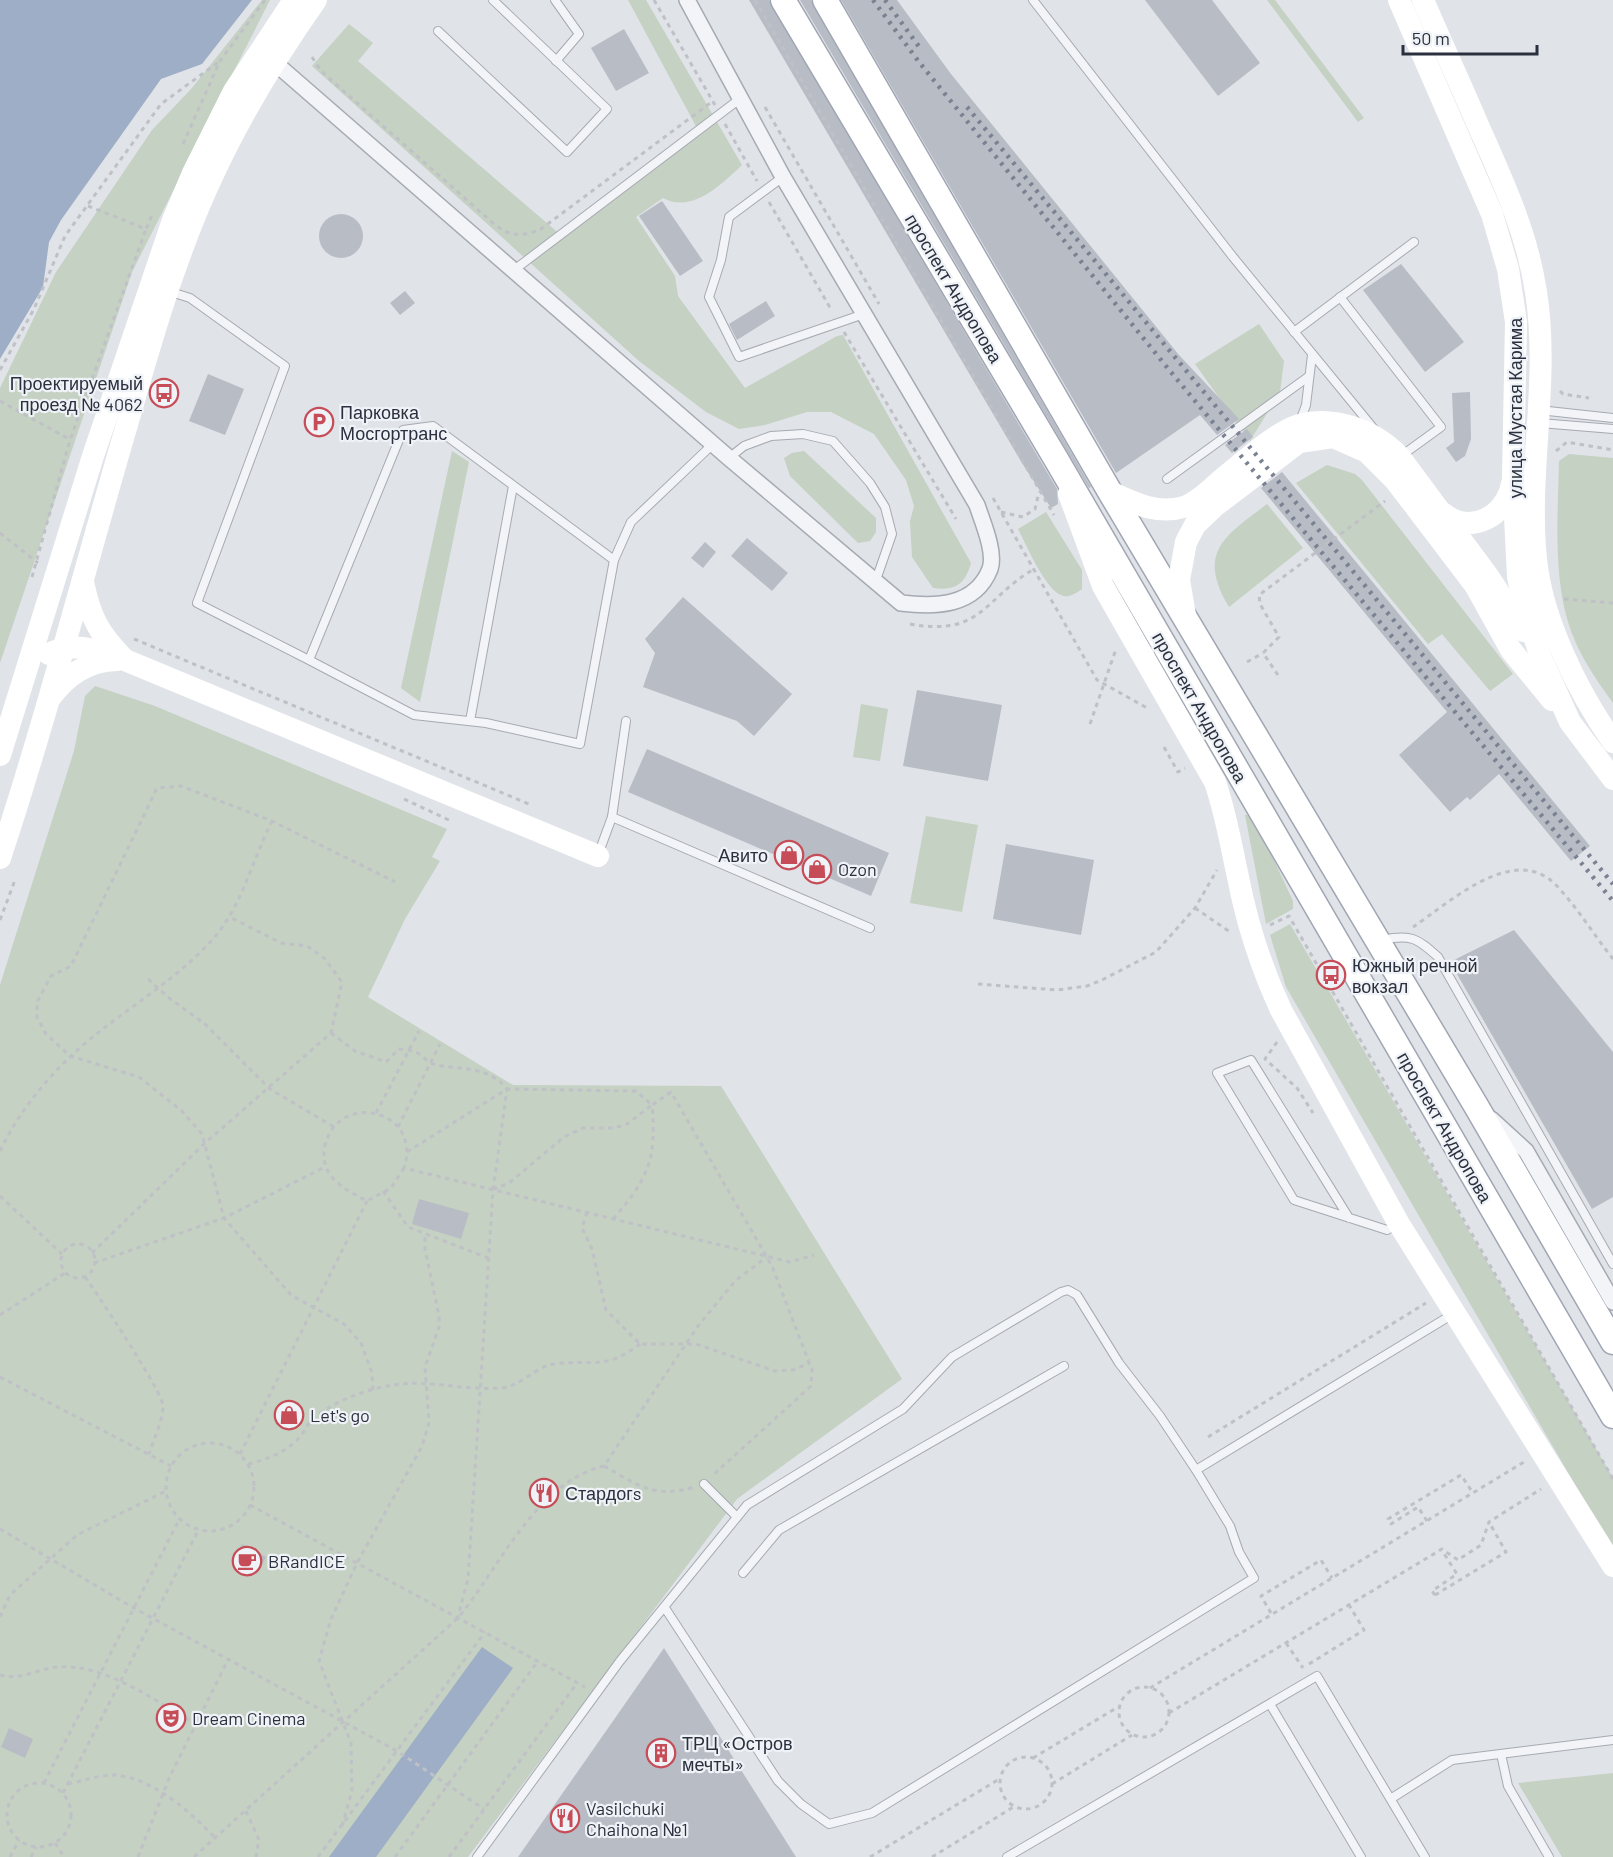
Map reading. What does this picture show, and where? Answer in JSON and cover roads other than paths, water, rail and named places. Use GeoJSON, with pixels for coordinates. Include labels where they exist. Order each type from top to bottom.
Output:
{"type":"FeatureCollection","features":[{"type":"Feature","properties":{"kind":"main road","name":"проспект Андропова"},"geometry":{"type":"LineString","coordinates":[[783,0],[1056,459],[1613,1416]]}},
{"type":"Feature","properties":{"kind":"main road","name":"проспект Андропова"},"geometry":{"type":"LineString","coordinates":[[825,0],[1186,622],[1475,1104],[1613,1342]]}},
{"type":"Feature","properties":{"kind":"street"},"geometry":{"type":"LineString","coordinates":[[0,858],[49,700],[181,201],[214,130],[251,64],[294,0]]}},
{"type":"Feature","properties":{"kind":"street"},"geometry":{"type":"LineString","coordinates":[[0,755],[93,456],[159,287],[250,100],[316,0]]}},
{"type":"Feature","properties":{"kind":"street"},"geometry":{"type":"LineString","coordinates":[[274,62],[729,458],[901,603],[926,606],[958,602],[975,591],[990,568],[988,537],[976,505],[783,177],[687,0]]}},
{"type":"Feature","properties":{"kind":"street","name":"улица Мустая Карима"},"geometry":{"type":"LineString","coordinates":[[1399,0],[1492,214],[1508,269],[1517,333],[1511,593]]}},
{"type":"Feature","properties":{"kind":"street","name":"улица Мустая Карима"},"geometry":{"type":"LineString","coordinates":[[1423,0],[1501,175],[1525,241],[1537,294],[1539,319],[1536,561],[1555,633],[1568,667],[1607,733]]}},
{"type":"Feature","properties":{"kind":"street"},"geometry":{"type":"LineString","coordinates":[[1110,492],[1147,509],[1185,507],[1270,442],[1299,425],[1335,424],[1357,428],[1392,449],[1439,509],[1511,593],[1570,722]]}},
{"type":"Feature","properties":{"kind":"street"},"geometry":{"type":"LineString","coordinates":[[1186,622],[1179,580],[1186,542],[1195,525],[1215,506],[1299,442],[1333,437],[1367,452],[1395,480],[1474,585],[1511,650],[1613,779]]}},
{"type":"Feature","properties":{"kind":"street"},"geometry":{"type":"LineString","coordinates":[[1056,459],[1103,586],[1215,782],[1226,813],[1251,933],[1265,975],[1281,1010],[1399,1224],[1613,1566]]}},
{"type":"Feature","properties":{"kind":"street"},"geometry":{"type":"LineString","coordinates":[[1439,509],[1452,521],[1461,524],[1481,521],[1496,512],[1504,502],[1511,490],[1513,476]]}},
{"type":"Feature","properties":{"kind":"street"},"geometry":{"type":"LineString","coordinates":[[1474,585],[1489,594],[1511,593],[1532,573],[1536,561]]}},
{"type":"Feature","properties":{"kind":"street"},"geometry":{"type":"LineString","coordinates":[[82,578],[88,609],[103,637],[126,660]]}},
{"type":"Feature","properties":{"kind":"street"},"geometry":{"type":"LineString","coordinates":[[26,674],[38,661],[62,648],[80,646],[126,660],[598,856]]}},
{"type":"Feature","properties":{"kind":"street"},"geometry":{"type":"LineString","coordinates":[[1541,658],[1607,733]]}},
{"type":"Feature","properties":{"kind":"street"},"geometry":{"type":"LineString","coordinates":[[49,700],[60,684],[79,669],[102,660],[126,660]]}},
{"type":"Feature","properties":{"kind":"street"},"geometry":{"type":"LineString","coordinates":[[1475,1104],[1526,1151],[1613,1302]]}},
{"type":"Feature","properties":{"kind":"lane"},"geometry":{"type":"LineString","coordinates":[[438,31],[567,152],[607,109],[493,0]]}},
{"type":"Feature","properties":{"kind":"lane"},"geometry":{"type":"LineString","coordinates":[[555,0],[579,34],[556,61]]}},
{"type":"Feature","properties":{"kind":"lane"},"geometry":{"type":"LineString","coordinates":[[1033,0],[1312,355],[1392,449],[1441,427],[1340,297]]}},
{"type":"Feature","properties":{"kind":"lane"},"geometry":{"type":"LineString","coordinates":[[514,270],[741,98]]}},
{"type":"Feature","properties":{"kind":"lane"},"geometry":{"type":"LineString","coordinates":[[783,177],[729,217],[721,260],[709,297],[739,357],[864,314]]}},
{"type":"Feature","properties":{"kind":"lane"},"geometry":{"type":"LineString","coordinates":[[1294,332],[1414,242]]}},
{"type":"Feature","properties":{"kind":"lane"},"geometry":{"type":"LineString","coordinates":[[159,287],[190,298],[285,366],[197,603],[414,715],[470,722],[580,744],[614,560],[631,522],[713,444]]}},
{"type":"Feature","properties":{"kind":"lane"},"geometry":{"type":"LineString","coordinates":[[1279,457],[1299,425],[1306,405],[1312,355]]}},
{"type":"Feature","properties":{"kind":"lane"},"geometry":{"type":"LineString","coordinates":[[1167,478],[1308,377]]}},
{"type":"Feature","properties":{"kind":"lane"},"geometry":{"type":"LineString","coordinates":[[1538,416],[1613,418]]}},
{"type":"Feature","properties":{"kind":"lane"},"geometry":{"type":"LineString","coordinates":[[1538,416],[1613,429]]}},
{"type":"Feature","properties":{"kind":"lane"},"geometry":{"type":"LineString","coordinates":[[309,660],[403,430],[433,426],[614,560]]}},
{"type":"Feature","properties":{"kind":"lane"},"geometry":{"type":"LineString","coordinates":[[729,458],[744,446],[771,436],[802,434],[832,441],[870,483],[885,507],[892,534],[876,580]]}},
{"type":"Feature","properties":{"kind":"lane"},"geometry":{"type":"LineString","coordinates":[[470,722],[513,486]]}},
{"type":"Feature","properties":{"kind":"lane"},"geometry":{"type":"LineString","coordinates":[[598,856],[612,817],[626,721]]}},
{"type":"Feature","properties":{"kind":"lane"},"geometry":{"type":"LineString","coordinates":[[612,817],[870,928]]}},
{"type":"Feature","properties":{"kind":"lane"},"geometry":{"type":"LineString","coordinates":[[1377,941],[1398,937],[1416,938],[1438,957],[1613,1264]]}},
{"type":"Feature","properties":{"kind":"lane"},"geometry":{"type":"LineString","coordinates":[[1349,1218],[1251,1060],[1217,1073],[1294,1200],[1349,1218],[1388,1230],[1399,1224]]}},
{"type":"Feature","properties":{"kind":"lane"},"geometry":{"type":"LineString","coordinates":[[477,1857],[620,1662],[747,1505],[903,1409],[952,1357],[1068,1290],[1077,1295],[1119,1364],[1160,1416],[1196,1470],[1230,1526],[1239,1552],[1254,1578],[872,1813],[829,1824],[801,1804],[778,1781],[665,1608]]}},
{"type":"Feature","properties":{"kind":"lane"},"geometry":{"type":"LineString","coordinates":[[1196,1470],[1454,1313]]}},
{"type":"Feature","properties":{"kind":"lane"},"geometry":{"type":"LineString","coordinates":[[743,1573],[779,1530],[1064,1366]]}},
{"type":"Feature","properties":{"kind":"lane"},"geometry":{"type":"LineString","coordinates":[[704,1484],[737,1517]]}},
{"type":"Feature","properties":{"kind":"lane"},"geometry":{"type":"LineString","coordinates":[[1007,1857],[1317,1676],[1392,1798],[1425,1857]]}},
{"type":"Feature","properties":{"kind":"lane"},"geometry":{"type":"LineString","coordinates":[[1270,1704],[1361,1857]]}},
{"type":"Feature","properties":{"kind":"lane"},"geometry":{"type":"LineString","coordinates":[[1392,1798],[1452,1760],[1613,1740]]}},
{"type":"Feature","properties":{"kind":"lane"},"geometry":{"type":"LineString","coordinates":[[1501,1754],[1508,1786],[1550,1857]]}},
{"type":"Feature","properties":{"kind":"water"},"geometry":{"type":"Polygon","coordinates":[[[0,0],[252,0],[202,64],[161,79],[61,220],[49,242],[43,287],[0,359],[0,0]]]}},
{"type":"Feature","properties":{"kind":"water"},"geometry":{"type":"Polygon","coordinates":[[[482,1647],[513,1668],[376,1857],[329,1857],[482,1647]]]}},
{"type":"Feature","properties":{"kind":"railway"},"geometry":{"type":"LineString","coordinates":[[873,0],[919,62],[1170,371],[1613,901]]}},
{"type":"Feature","properties":{"kind":"railway"},"geometry":{"type":"LineString","coordinates":[[885,0],[920,48]]}},
{"type":"Feature","properties":{"kind":"railway"},"geometry":{"type":"LineString","coordinates":[[967,107],[1613,884]]}},
{"type":"Feature","properties":{"kind":"place","name":"Проектируемый проезд № 4062"},"geometry":{"type":"Point","coordinates":[164,393]}},
{"type":"Feature","properties":{"kind":"place","name":"Парковка Мосгортранс"},"geometry":{"type":"Point","coordinates":[319,422]}},
{"type":"Feature","properties":{"kind":"place","name":"Авито"},"geometry":{"type":"Point","coordinates":[789,855]}},
{"type":"Feature","properties":{"kind":"place","name":"Ozon"},"geometry":{"type":"Point","coordinates":[817,869]}},
{"type":"Feature","properties":{"kind":"place","name":"Южный речной вокзал"},"geometry":{"type":"Point","coordinates":[1331,975]}},
{"type":"Feature","properties":{"kind":"place","name":"Let's go"},"geometry":{"type":"Point","coordinates":[289,1415]}},
{"type":"Feature","properties":{"kind":"place","name":"Стардогs"},"geometry":{"type":"Point","coordinates":[544,1493]}},
{"type":"Feature","properties":{"kind":"place","name":"BRandICE"},"geometry":{"type":"Point","coordinates":[247,1561]}},
{"type":"Feature","properties":{"kind":"place","name":"Dream Cinema"},"geometry":{"type":"Point","coordinates":[171,1718]}},
{"type":"Feature","properties":{"kind":"place","name":"ТРЦ «Остров мечты»"},"geometry":{"type":"Point","coordinates":[661,1753]}},
{"type":"Feature","properties":{"kind":"place","name":"Vasilchuki Chaihona №1"},"geometry":{"type":"Point","coordinates":[565,1818]}}]}
